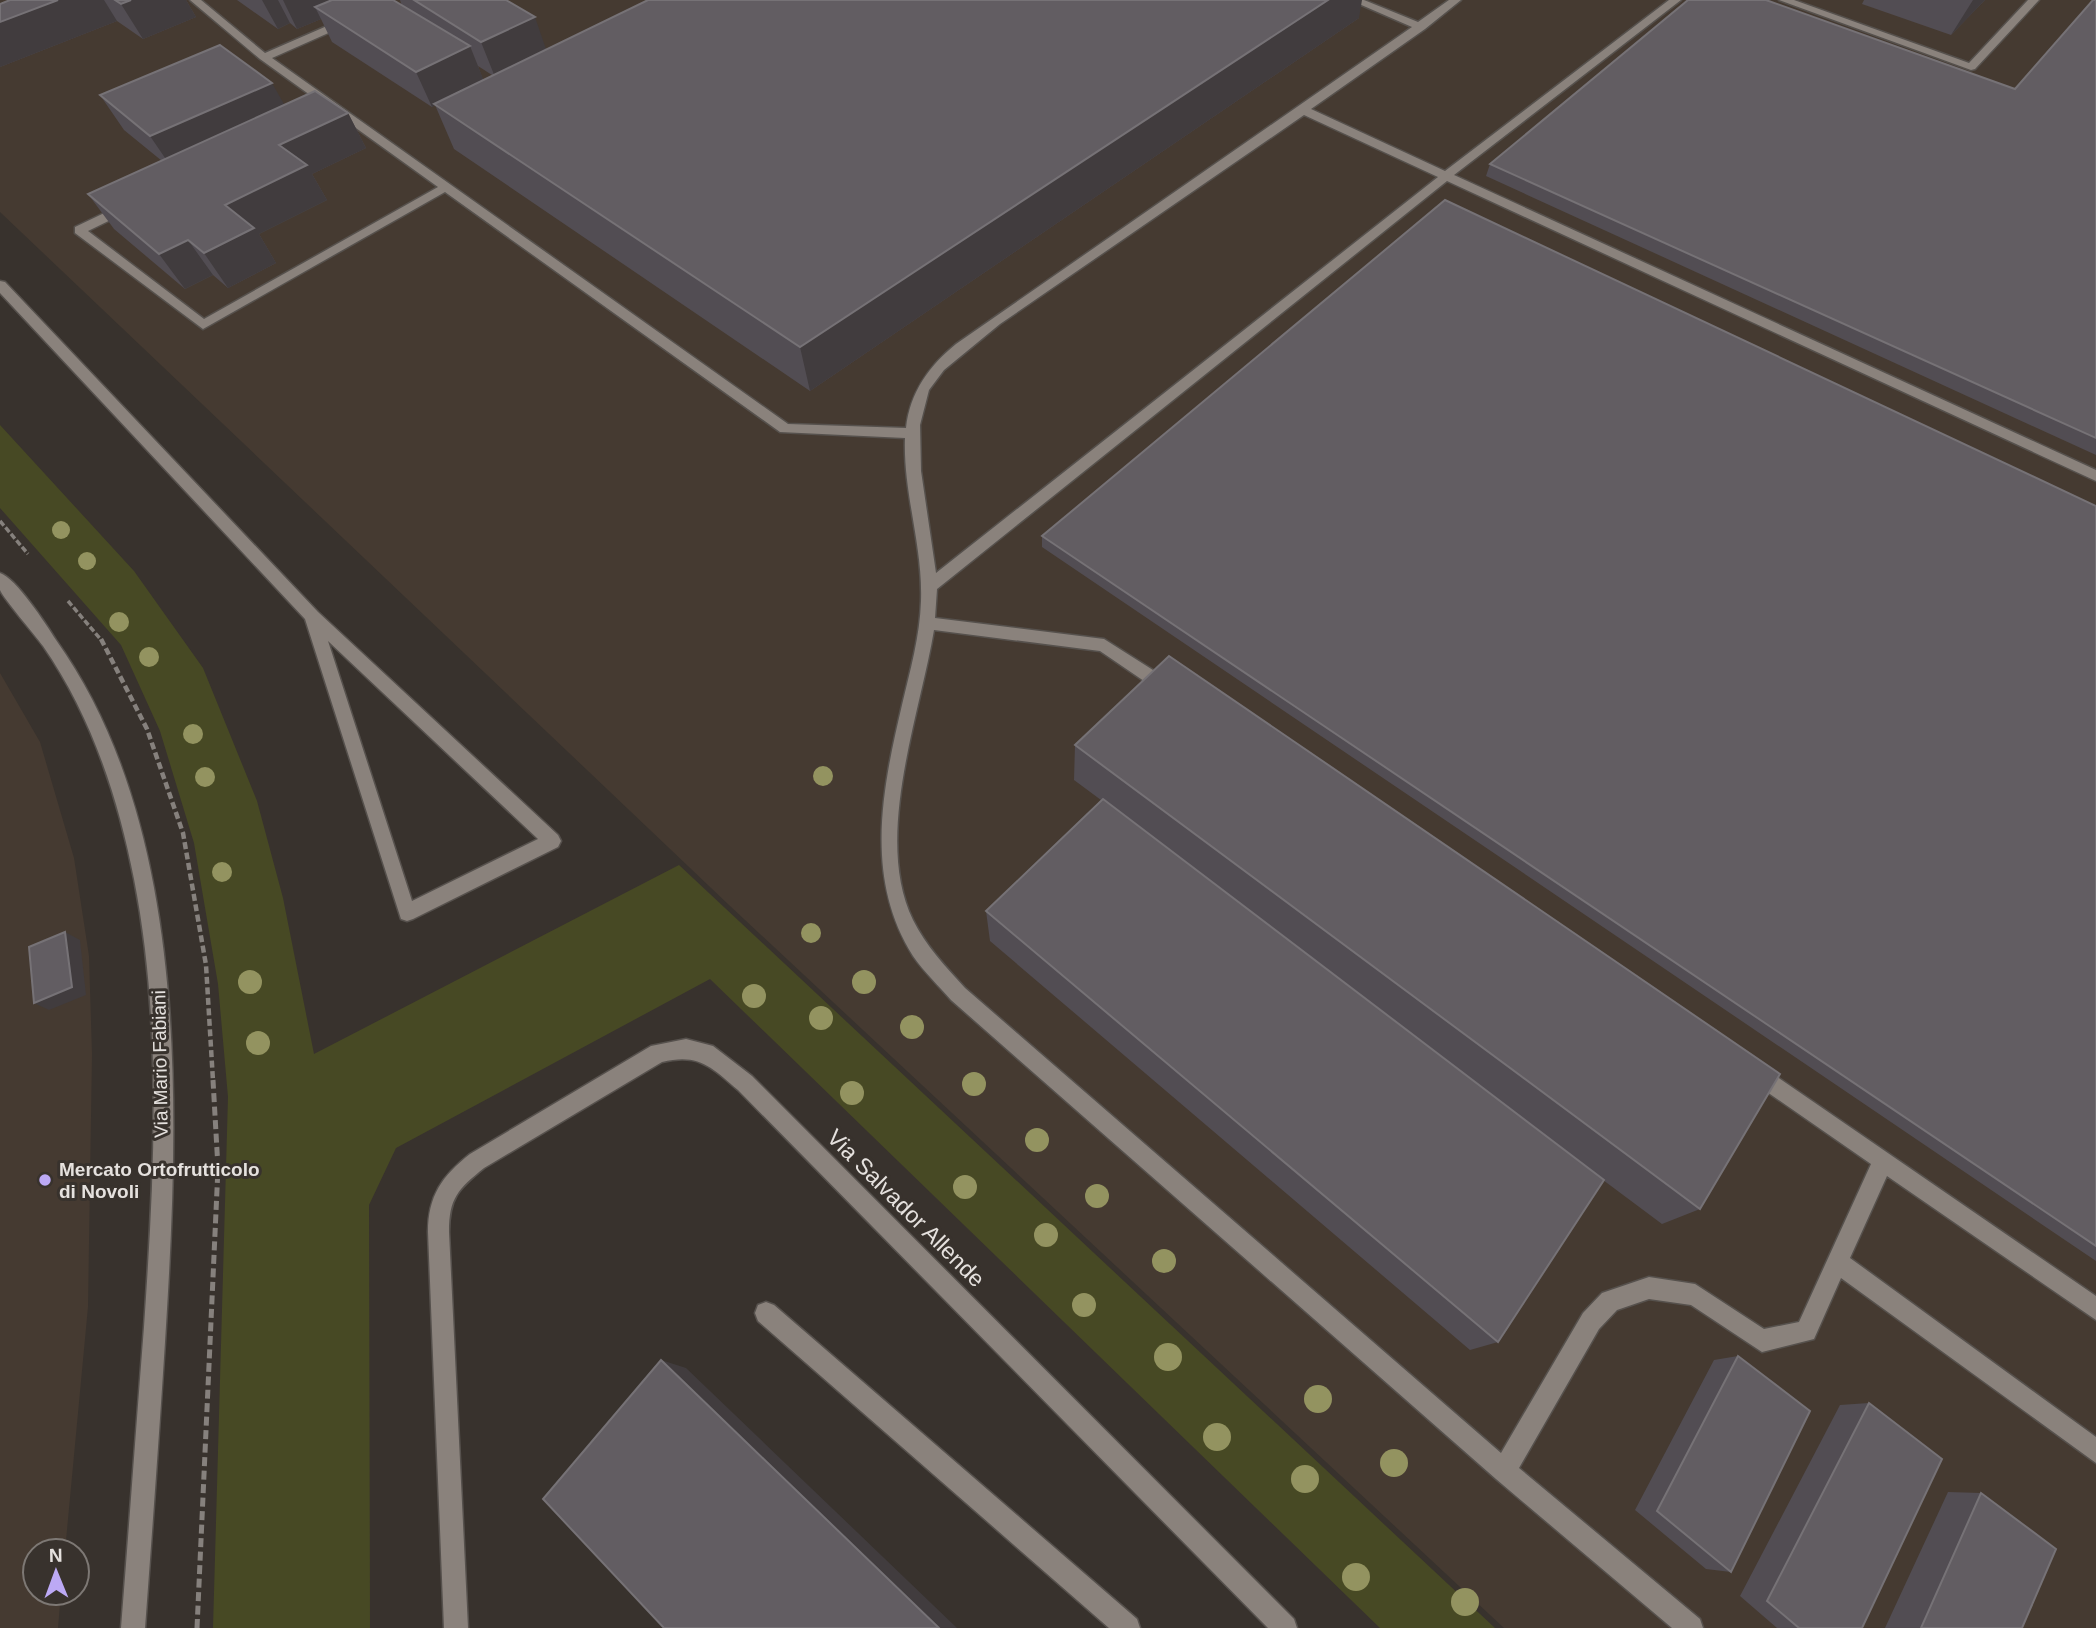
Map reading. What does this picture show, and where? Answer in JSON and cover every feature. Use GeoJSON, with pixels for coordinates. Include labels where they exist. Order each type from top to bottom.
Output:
{"type":"FeatureCollection","features":[{"type":"Feature","properties":{"kind":"street"},"geometry":{"type":"LineString","coordinates":[[195,0],[330,111],[446,187],[785,429],[912,433]]}},
{"type":"Feature","properties":{"kind":"street"},"geometry":{"type":"LineString","coordinates":[[1354,0],[1421,27]]}},
{"type":"Feature","properties":{"kind":"street"},"geometry":{"type":"LineString","coordinates":[[1456,0],[1303,110],[950,355],[931,376],[917,403],[912,433],[929,587],[928,623],[892,781],[888,840],[898,906],[919,949],[958,994],[1504,1471],[1691,1628]]}},
{"type":"Feature","properties":{"kind":"street"},"geometry":{"type":"LineString","coordinates":[[929,587],[1446,176],[1676,0]]}},
{"type":"Feature","properties":{"kind":"street"},"geometry":{"type":"LineString","coordinates":[[1784,0],[1971,67],[2034,0]]}},
{"type":"Feature","properties":{"kind":"street"},"geometry":{"type":"LineString","coordinates":[[264,57],[362,16]]}},
{"type":"Feature","properties":{"kind":"street"},"geometry":{"type":"LineString","coordinates":[[1303,110],[2096,476]]}},
{"type":"Feature","properties":{"kind":"street"},"geometry":{"type":"LineString","coordinates":[[140,201],[79,230],[202,325],[446,187]]}},
{"type":"Feature","properties":{"kind":"street"},"geometry":{"type":"LineString","coordinates":[[0,285],[312,616],[552,841],[407,913],[312,616]]}},
{"type":"Feature","properties":{"kind":"street","name":"Via Mario Fabiani"},"geometry":{"type":"LineString","coordinates":[[0,579],[46,634],[98,729],[126,815],[157,962],[164,1055],[161,1249],[133,1628]]}},
{"type":"Feature","properties":{"kind":"street"},"geometry":{"type":"LineString","coordinates":[[928,623],[1104,645],[1177,695],[1190,696]]}},
{"type":"Feature","properties":{"kind":"street","name":"Via Salvador Allende"},"geometry":{"type":"LineString","coordinates":[[456,1628],[439,1248],[441,1198],[454,1178],[477,1161],[658,1053],[684,1046],[707,1052],[745,1083],[1285,1628]]}},
{"type":"Feature","properties":{"kind":"street"},"geometry":{"type":"LineString","coordinates":[[1734,1058],[2096,1308]]}},
{"type":"Feature","properties":{"kind":"street"},"geometry":{"type":"LineString","coordinates":[[1504,1471],[1591,1321],[1610,1301],[1649,1288],[1695,1294],[1762,1341],[1806,1331],[1884,1161]]}},
{"type":"Feature","properties":{"kind":"street"},"geometry":{"type":"LineString","coordinates":[[1837,1262],[2096,1451]]}},
{"type":"Feature","properties":{"kind":"street"},"geometry":{"type":"LineString","coordinates":[[766,1313],[1128,1628]]}},
{"type":"Feature","properties":{"kind":"shaded area"},"geometry":{"type":"Polygon","coordinates":[[[0,0],[2096,0],[2096,1628],[1504,1628],[729,905],[0,212],[0,0]]]}},
{"type":"Feature","properties":{"kind":"shaded area","name":"Mercato Ortofrutticolo di Novoli"},"geometry":{"type":"Polygon","coordinates":[[[0,673],[40,742],[74,858],[89,956],[92,1054],[88,1307],[66,1537],[21,1537],[21,1607],[60,1607],[58,1628],[0,1628],[0,673]]]}},
{"type":"Feature","properties":{"kind":"green space"},"geometry":{"type":"Polygon","coordinates":[[[0,425],[134,571],[203,668],[257,801],[283,898],[314,1054],[679,865],[1495,1628],[1380,1628],[710,979],[396,1148],[369,1205],[370,1628],[213,1628],[228,1097],[218,984],[194,843],[160,731],[121,645],[0,508],[0,425]]]}},
{"type":"Feature","properties":{"kind":"building"},"geometry":{"type":"Polygon","coordinates":[[[10,0],[58,0],[0,22],[0,4],[10,0]]]}},
{"type":"Feature","properties":{"kind":"building"},"geometry":{"type":"Polygon","coordinates":[[[115,0],[131,0],[121,4],[115,0]]]}},
{"type":"Feature","properties":{"kind":"building"},"geometry":{"type":"Polygon","coordinates":[[[332,0],[393,0],[470,46],[416,72],[315,7],[332,0]]]}},
{"type":"Feature","properties":{"kind":"building"},"geometry":{"type":"Polygon","coordinates":[[[414,0],[506,0],[535,17],[481,42],[414,0]]]}},
{"type":"Feature","properties":{"kind":"building"},"geometry":{"type":"Polygon","coordinates":[[[648,0],[1328,0],[800,347],[434,104],[648,0]]]}},
{"type":"Feature","properties":{"kind":"building"},"geometry":{"type":"Polygon","coordinates":[[[1688,0],[1766,0],[2015,89],[2093,0],[2096,0],[2096,438],[1490,164],[1688,0]]]}},
{"type":"Feature","properties":{"kind":"building"},"geometry":{"type":"Polygon","coordinates":[[[220,45],[272,83],[150,136],[100,95],[220,45]]]}},
{"type":"Feature","properties":{"kind":"building"},"geometry":{"type":"Polygon","coordinates":[[[315,91],[348,113],[279,145],[307,165],[225,205],[254,228],[204,253],[188,240],[159,254],[88,194],[315,91]]]}},
{"type":"Feature","properties":{"kind":"building"},"geometry":{"type":"Polygon","coordinates":[[[1445,200],[2096,506],[2096,1246],[1042,536],[1445,200]]]}},
{"type":"Feature","properties":{"kind":"building"},"geometry":{"type":"Polygon","coordinates":[[[1169,656],[1780,1074],[1700,1209],[1075,745],[1169,656]]]}},
{"type":"Feature","properties":{"kind":"building"},"geometry":{"type":"Polygon","coordinates":[[[1103,799],[1604,1180],[1498,1342],[986,911],[1103,799]]]}},
{"type":"Feature","properties":{"kind":"building"},"geometry":{"type":"Polygon","coordinates":[[[65,932],[72,987],[34,1003],[29,947],[65,932]]]}},
{"type":"Feature","properties":{"kind":"building"},"geometry":{"type":"Polygon","coordinates":[[[1738,1356],[1810,1411],[1731,1572],[1657,1511],[1738,1356]]]}},
{"type":"Feature","properties":{"kind":"building"},"geometry":{"type":"Polygon","coordinates":[[[661,1360],[939,1628],[664,1628],[543,1499],[661,1360]]]}},
{"type":"Feature","properties":{"kind":"building"},"geometry":{"type":"Polygon","coordinates":[[[1869,1403],[1942,1459],[1862,1628],[1799,1628],[1767,1601],[1869,1403]]]}},
{"type":"Feature","properties":{"kind":"building"},"geometry":{"type":"Polygon","coordinates":[[[1981,1493],[2056,1549],[2022,1628],[1921,1628],[1981,1493]]]}},
{"type":"Feature","properties":{"kind":"place","name":"Mercato Ortofrutticolo di Novoli"},"geometry":{"type":"Point","coordinates":[45,1180]}}]}
